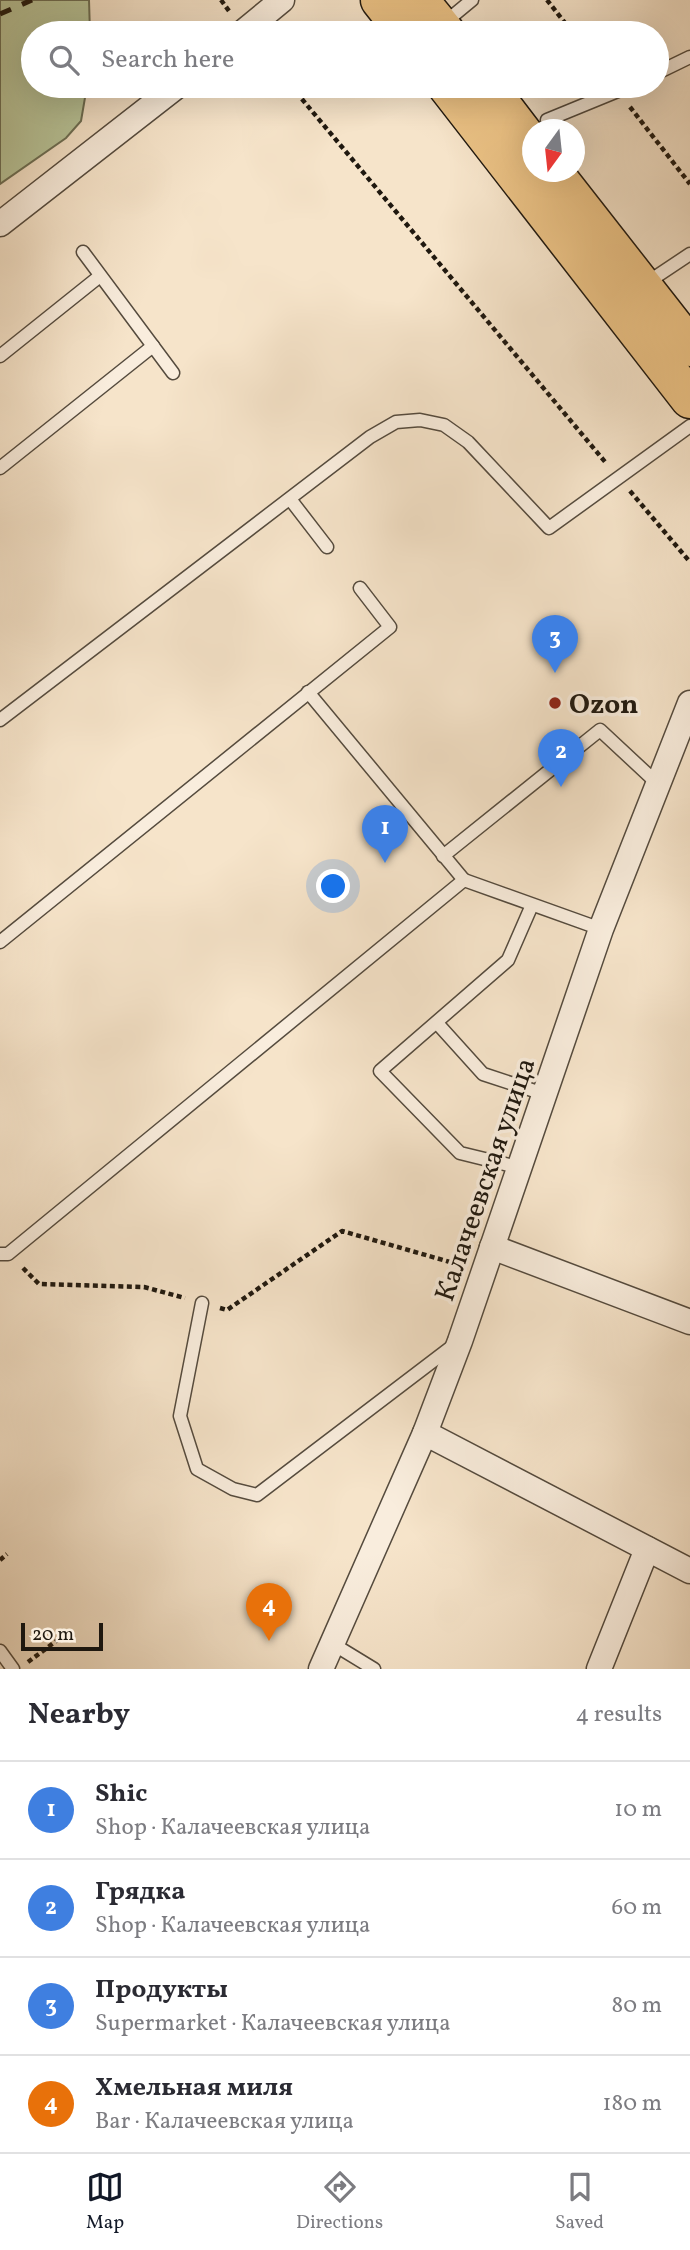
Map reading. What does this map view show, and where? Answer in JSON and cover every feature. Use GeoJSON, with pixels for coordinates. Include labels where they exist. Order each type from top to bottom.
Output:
{"type":"FeatureCollection","features":[{"type":"Feature","properties":{"kind":"main road"},"geometry":{"type":"LineString","coordinates":[[380,0],[424,21]]}},
{"type":"Feature","properties":{"kind":"main road"},"geometry":{"type":"LineString","coordinates":[[456,98],[690,399]]}},
{"type":"Feature","properties":{"kind":"main road"},"geometry":{"type":"LineString","coordinates":[[500,98],[524,119]]}},
{"type":"Feature","properties":{"kind":"main road"},"geometry":{"type":"LineString","coordinates":[[561,182],[690,346]]}},
{"type":"Feature","properties":{"kind":"street"},"geometry":{"type":"LineString","coordinates":[[257,21],[282,0]]}},
{"type":"Feature","properties":{"kind":"street"},"geometry":{"type":"LineString","coordinates":[[0,224],[162,98]]}},
{"type":"Feature","properties":{"kind":"street","name":"Калачеевская улица"},"geometry":{"type":"LineString","coordinates":[[321,1669],[425,1433],[521,1168],[601,929],[690,703]]}},
{"type":"Feature","properties":{"kind":"street"},"geometry":{"type":"LineString","coordinates":[[492,1247],[690,1322]]}},
{"type":"Feature","properties":{"kind":"street"},"geometry":{"type":"LineString","coordinates":[[425,1433],[690,1571]]}},
{"type":"Feature","properties":{"kind":"street"},"geometry":{"type":"LineString","coordinates":[[599,1669],[647,1549]]}},
{"type":"Feature","properties":{"kind":"lane"},"geometry":{"type":"LineString","coordinates":[[432,21],[472,0]]}},
{"type":"Feature","properties":{"kind":"lane"},"geometry":{"type":"LineString","coordinates":[[669,67],[690,57]]}},
{"type":"Feature","properties":{"kind":"lane"},"geometry":{"type":"LineString","coordinates":[[567,119],[607,98]]}},
{"type":"Feature","properties":{"kind":"lane"},"geometry":{"type":"LineString","coordinates":[[83,252],[173,373]]}},
{"type":"Feature","properties":{"kind":"lane"},"geometry":{"type":"LineString","coordinates":[[642,287],[690,254]]}},
{"type":"Feature","properties":{"kind":"lane"},"geometry":{"type":"LineString","coordinates":[[0,356],[100,276]]}},
{"type":"Feature","properties":{"kind":"lane"},"geometry":{"type":"LineString","coordinates":[[0,468],[153,346]]}},
{"type":"Feature","properties":{"kind":"lane"},"geometry":{"type":"LineString","coordinates":[[0,720],[370,437],[396,422],[420,420],[444,425],[468,442],[549,528],[690,426]]}},
{"type":"Feature","properties":{"kind":"lane"},"geometry":{"type":"LineString","coordinates":[[290,499],[327,547]]}},
{"type":"Feature","properties":{"kind":"lane"},"geometry":{"type":"LineString","coordinates":[[0,942],[390,627],[360,589]]}},
{"type":"Feature","properties":{"kind":"lane"},"geometry":{"type":"LineString","coordinates":[[308,692],[464,880],[601,929]]}},
{"type":"Feature","properties":{"kind":"lane"},"geometry":{"type":"LineString","coordinates":[[443,856],[600,730],[658,784]]}},
{"type":"Feature","properties":{"kind":"lane"},"geometry":{"type":"LineString","coordinates":[[4,1254],[464,880]]}},
{"type":"Feature","properties":{"kind":"lane"},"geometry":{"type":"LineString","coordinates":[[521,1168],[460,1153],[380,1071],[508,960],[532,905]]}},
{"type":"Feature","properties":{"kind":"lane"},"geometry":{"type":"LineString","coordinates":[[437,1023],[483,1074],[544,1094]]}},
{"type":"Feature","properties":{"kind":"lane"},"geometry":{"type":"LineString","coordinates":[[202,1303],[180,1416],[197,1469],[233,1489],[257,1495],[460,1341]]}},
{"type":"Feature","properties":{"kind":"lane"},"geometry":{"type":"LineString","coordinates":[[333,1644],[374,1669]]}},
{"type":"Feature","properties":{"kind":"lane"},"geometry":{"type":"LineString","coordinates":[[0,1651],[13,1669]]}},
{"type":"Feature","properties":{"kind":"path"},"geometry":{"type":"LineString","coordinates":[[547,0],[564,21]]}},
{"type":"Feature","properties":{"kind":"path"},"geometry":{"type":"LineString","coordinates":[[301,98],[690,562]]}},
{"type":"Feature","properties":{"kind":"path"},"geometry":{"type":"LineString","coordinates":[[630,98],[690,184]]}},
{"type":"Feature","properties":{"kind":"path"},"geometry":{"type":"LineString","coordinates":[[4,1254],[39,1284],[144,1287],[227,1310],[342,1231],[450,1262],[492,1247]]}},
{"type":"Feature","properties":{"kind":"path"},"geometry":{"type":"LineString","coordinates":[[0,1560],[7,1555]]}},
{"type":"Feature","properties":{"kind":"path"},"geometry":{"type":"LineString","coordinates":[[19,1669],[66,1633]]}},
{"type":"Feature","properties":{"kind":"green space"},"geometry":{"type":"Polygon","coordinates":[[[0,0],[89,0],[90,21],[21,21],[21,98],[85,98],[81,121],[66,138],[0,184],[0,0]]]}},
{"type":"Feature","properties":{"kind":"railway"},"geometry":{"type":"LineString","coordinates":[[0,14],[32,0]]}},
{"type":"Feature","properties":{"kind":"place","name":"Продукты"},"geometry":{"type":"Point","coordinates":[555,673]}},
{"type":"Feature","properties":{"kind":"place","name":"Ozon"},"geometry":{"type":"Point","coordinates":[555,703]}},
{"type":"Feature","properties":{"kind":"place","name":"Грядка"},"geometry":{"type":"Point","coordinates":[561,787]}},
{"type":"Feature","properties":{"kind":"place","name":"Shic"},"geometry":{"type":"Point","coordinates":[385,863]}},
{"type":"Feature","properties":{"kind":"place","name":"Хмельная миля"},"geometry":{"type":"Point","coordinates":[269,1641]}}]}
